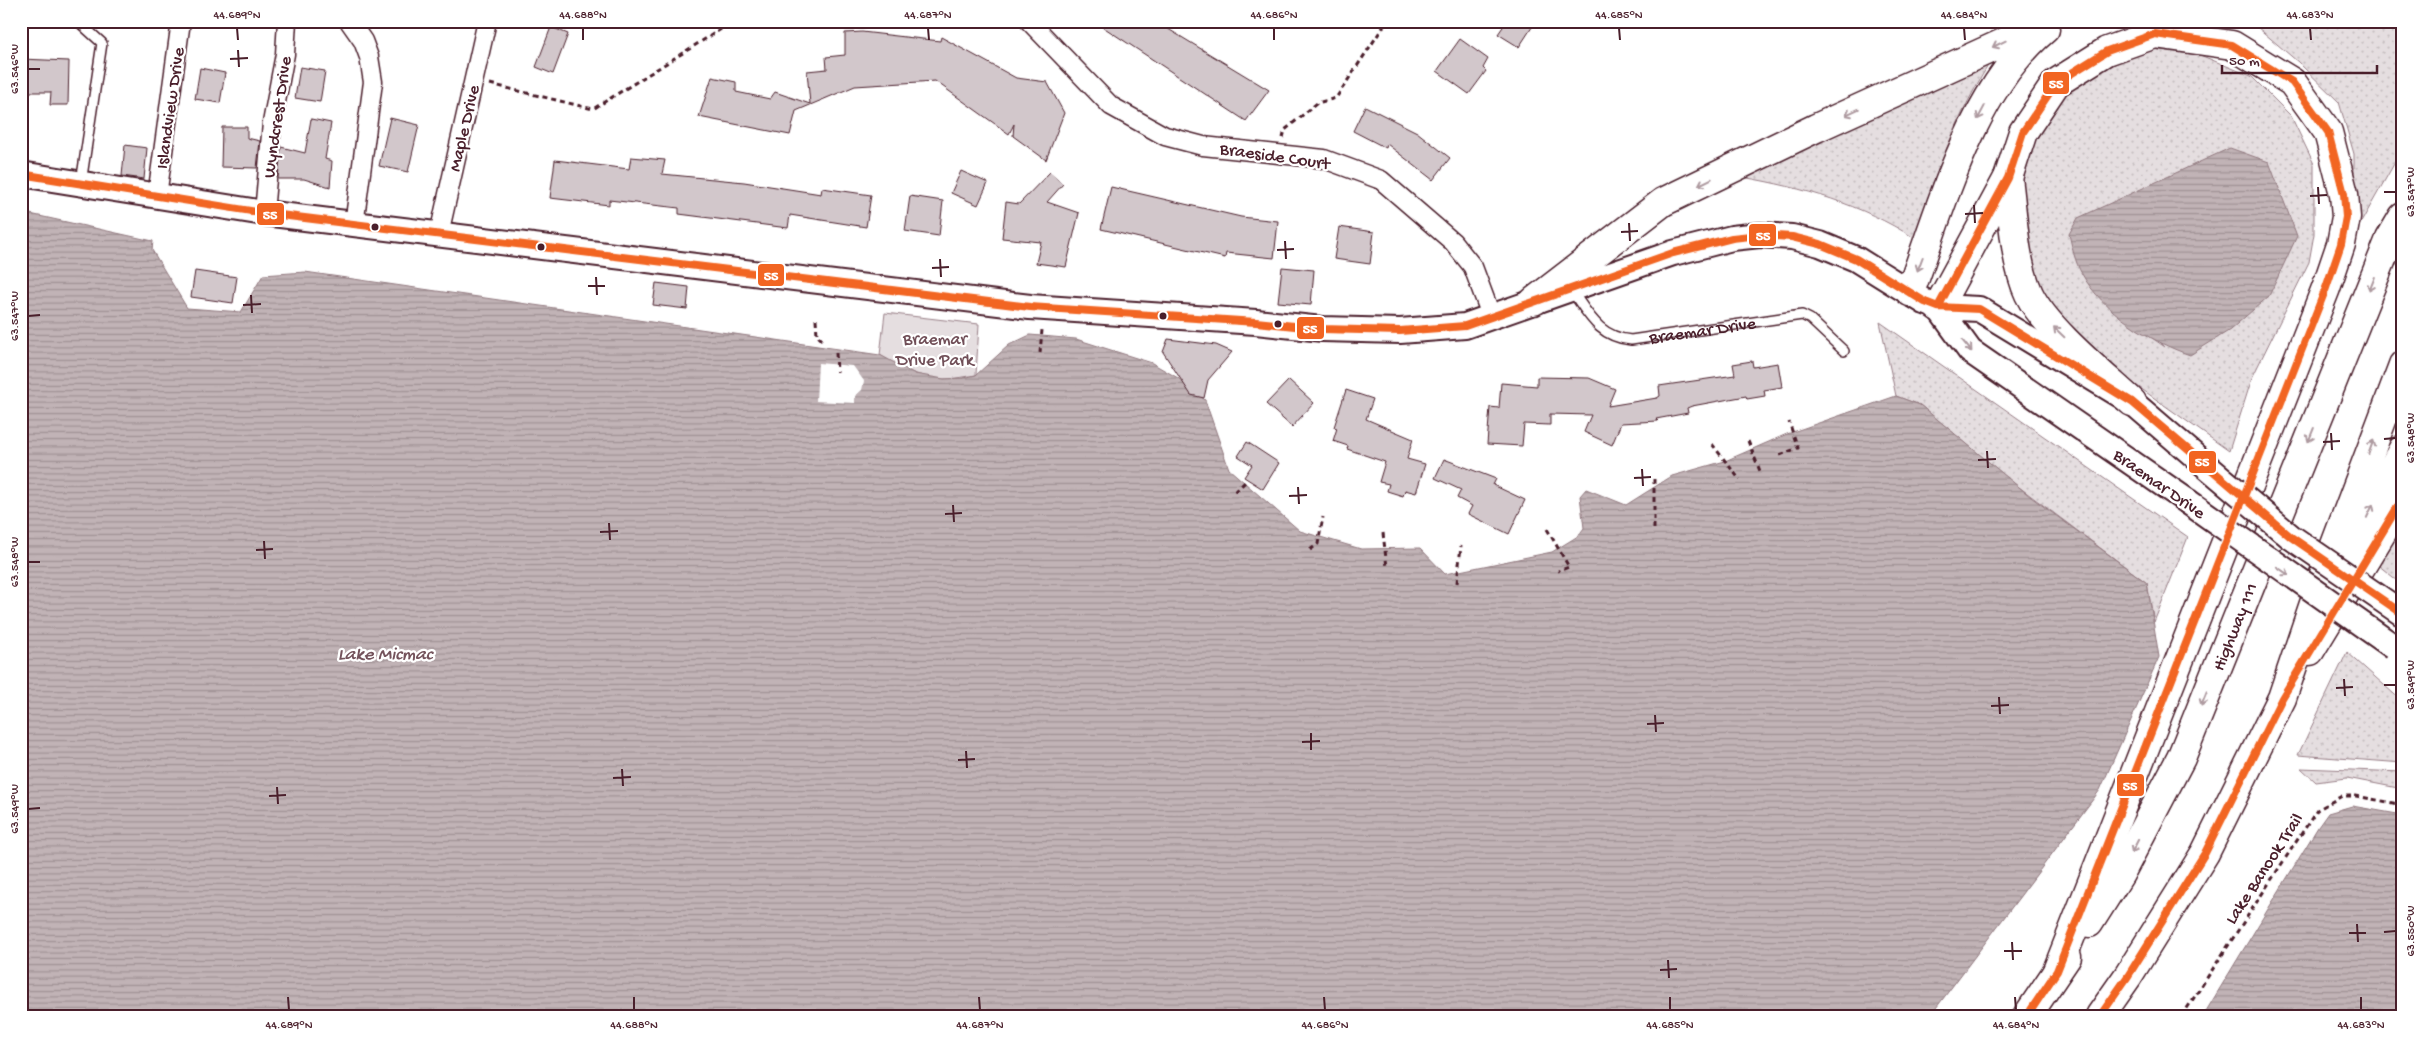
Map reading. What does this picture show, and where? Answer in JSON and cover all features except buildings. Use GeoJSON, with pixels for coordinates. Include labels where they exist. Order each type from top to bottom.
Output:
{"type":"FeatureCollection","features":[{"type":"Feature","properties":{"kind":"main road"},"geometry":{"type":"LineString","coordinates":[[1534,301],[1663,202],[1824,124],[2003,43],[2042,21]]}},
{"type":"Feature","properties":{"kind":"main road"},"geometry":{"type":"LineString","coordinates":[[1910,292],[1966,142],[1996,86],[2034,38],[2054,21]]}},
{"type":"Feature","properties":{"kind":"main road"},"geometry":{"type":"LineString","coordinates":[[1938,307],[2008,178],[2023,132],[2056,83],[2107,51],[2156,34],[2232,44],[2292,82],[2328,132],[2344,194],[2346,217],[2341,244],[2326,288],[2057,971]]}},
{"type":"Feature","properties":{"kind":"main road","name":"Braemar Drive"},"geometry":{"type":"LineString","coordinates":[[21,174],[264,213],[354,225],[1030,307],[1332,330],[1400,331],[1465,326],[1492,318],[1570,288],[1673,254],[1732,238],[1760,235],[1792,237],[1820,244],[1856,259],[1925,302],[1938,307],[1979,309],[2132,402],[2291,537],[2403,614]]}},
{"type":"Feature","properties":{"kind":"main road"},"geometry":{"type":"LineString","coordinates":[[2008,178],[2021,272],[2030,295],[2050,324],[2132,402]]}},
{"type":"Feature","properties":{"kind":"main road","name":"Highway 111"},"geometry":{"type":"LineString","coordinates":[[2027,1016],[2120,874],[2181,758],[2396,228],[2403,206]]}},
{"type":"Feature","properties":{"kind":"main road","name":"Braemar Drive"},"geometry":{"type":"LineString","coordinates":[[1938,307],[1970,350],[2398,650]]}},
{"type":"Feature","properties":{"kind":"main road"},"geometry":{"type":"LineString","coordinates":[[2282,698],[2324,574],[2403,365]]}},
{"type":"Feature","properties":{"kind":"main road"},"geometry":{"type":"LineString","coordinates":[[2100,1016],[2128,976],[2205,853],[2282,698],[2376,499],[2403,450]]}},
{"type":"Feature","properties":{"kind":"main road"},"geometry":{"type":"LineString","coordinates":[[2282,698],[2403,498]]}},
{"type":"Feature","properties":{"kind":"street","name":"Islandview Drive"},"geometry":{"type":"LineString","coordinates":[[157,196],[181,21]]}},
{"type":"Feature","properties":{"kind":"street","name":"Wyndcrest Drive"},"geometry":{"type":"LineString","coordinates":[[264,213],[272,123],[285,54],[287,21]]}},
{"type":"Feature","properties":{"kind":"street"},"geometry":{"type":"LineString","coordinates":[[349,21],[363,41],[369,57],[373,82],[354,225]]}},
{"type":"Feature","properties":{"kind":"street","name":"Maple Drive"},"geometry":{"type":"LineString","coordinates":[[439,234],[487,21]]}},
{"type":"Feature","properties":{"kind":"street","name":"Braeside Court"},"geometry":{"type":"LineString","coordinates":[[1029,21],[1111,106],[1134,121],[1165,136],[1203,146],[1324,159],[1381,180],[1453,242],[1473,267],[1492,318]]}},
{"type":"Feature","properties":{"kind":"lane"},"geometry":{"type":"LineString","coordinates":[[80,23],[102,43],[81,184]]}},
{"type":"Feature","properties":{"kind":"lane","name":"Braemar Drive"},"geometry":{"type":"LineString","coordinates":[[1570,288],[1596,324],[1608,335],[1617,339],[1631,340],[1802,315],[1810,319],[1844,351]]}},
{"type":"Feature","properties":{"kind":"path"},"geometry":{"type":"LineString","coordinates":[[473,80],[593,109],[734,21]]}},
{"type":"Feature","properties":{"kind":"path"},"geometry":{"type":"LineString","coordinates":[[1278,153],[1285,130],[1317,103],[1336,98],[1387,21]]}},
{"type":"Feature","properties":{"kind":"path"},"geometry":{"type":"LineString","coordinates":[[816,319],[817,335],[824,342]]}},
{"type":"Feature","properties":{"kind":"path"},"geometry":{"type":"LineString","coordinates":[[1040,353],[1042,329]]}},
{"type":"Feature","properties":{"kind":"path"},"geometry":{"type":"LineString","coordinates":[[836,353],[837,372]]}},
{"type":"Feature","properties":{"kind":"path"},"geometry":{"type":"LineString","coordinates":[[1780,455],[1798,448],[1789,422]]}},
{"type":"Feature","properties":{"kind":"path"},"geometry":{"type":"LineString","coordinates":[[1748,440],[1760,471]]}},
{"type":"Feature","properties":{"kind":"path"},"geometry":{"type":"LineString","coordinates":[[1712,444],[1740,480]]}},
{"type":"Feature","properties":{"kind":"path"},"geometry":{"type":"LineString","coordinates":[[1654,478],[1654,529]]}},
{"type":"Feature","properties":{"kind":"path"},"geometry":{"type":"LineString","coordinates":[[1235,492],[1245,482]]}},
{"type":"Feature","properties":{"kind":"path"},"geometry":{"type":"LineString","coordinates":[[1310,550],[1318,544],[1323,516]]}},
{"type":"Feature","properties":{"kind":"path"},"geometry":{"type":"LineString","coordinates":[[1547,529],[1569,567],[1558,571]]}},
{"type":"Feature","properties":{"kind":"path"},"geometry":{"type":"LineString","coordinates":[[1383,533],[1387,567]]}},
{"type":"Feature","properties":{"kind":"path"},"geometry":{"type":"LineString","coordinates":[[1457,583],[1461,546]]}},
{"type":"Feature","properties":{"kind":"path","name":"Lake Banook Trail"},"geometry":{"type":"LineString","coordinates":[[2182,1016],[2317,810],[2342,796],[2356,796],[2403,805]]}},
{"type":"Feature","properties":{"kind":"green space"},"geometry":{"type":"Polygon","coordinates":[[[2250,21],[2403,21],[2403,148],[2354,235],[2354,154],[2339,102],[2298,62],[2250,21]]]}},
{"type":"Feature","properties":{"kind":"green space"},"geometry":{"type":"Polygon","coordinates":[[[2003,43],[1975,89],[1951,137],[1914,238],[1873,216],[1831,199],[1788,186],[1742,177],[2003,43]]]}},
{"type":"Feature","properties":{"kind":"green space"},"geometry":{"type":"Polygon","coordinates":[[[2151,49],[2200,55],[2251,76],[2291,116],[2314,164],[2314,234],[2309,262],[2252,378],[2229,451],[2133,383],[2037,305],[2009,245],[2026,139],[2071,82],[2151,49]],[[2074,254],[2081,271],[2100,298],[2123,318],[2165,347],[2074,254]]]}},
{"type":"Feature","properties":{"kind":"green space","name":"Braemar Drive Park"},"geometry":{"type":"Polygon","coordinates":[[[885,313],[979,324],[976,375],[936,379],[919,375],[880,355],[885,313]]]}},
{"type":"Feature","properties":{"kind":"green space"},"geometry":{"type":"Polygon","coordinates":[[[1880,322],[2188,537],[2154,622],[2147,583],[2011,481],[1920,405],[1896,396],[1880,322]]]}},
{"type":"Feature","properties":{"kind":"green space"},"geometry":{"type":"Polygon","coordinates":[[[2403,512],[2403,585],[2373,561],[2403,512]]]}},
{"type":"Feature","properties":{"kind":"green space"},"geometry":{"type":"Polygon","coordinates":[[[2347,652],[2403,702],[2403,763],[2298,755],[2347,652]]]}},
{"type":"Feature","properties":{"kind":"green space"},"geometry":{"type":"Polygon","coordinates":[[[2301,768],[2403,772],[2403,789],[2347,778],[2316,782],[2301,768]]]}},
{"type":"Feature","properties":{"kind":"water"},"geometry":{"type":"Polygon","coordinates":[[[2230,148],[2269,162],[2297,236],[2269,296],[2230,330],[2190,355],[2159,342],[2129,324],[2102,300],[2091,288],[2080,269],[2069,234],[2078,218],[2230,148]]]}},
{"type":"Feature","properties":{"kind":"water","name":"Lake Micmac"},"geometry":{"type":"Polygon","coordinates":[[[21,212],[153,241],[152,250],[187,308],[241,312],[263,275],[305,272],[880,355],[915,374],[944,379],[976,375],[1009,345],[1030,335],[1076,339],[1152,363],[1178,378],[1205,400],[1229,469],[1300,531],[1361,549],[1420,548],[1445,574],[1552,552],[1578,536],[1584,528],[1580,496],[1586,489],[1626,505],[1672,476],[1725,461],[1787,434],[1896,396],[1920,405],[2031,497],[2147,583],[2159,657],[2100,790],[1930,1016],[21,1016],[21,212]]]}},
{"type":"Feature","properties":{"kind":"water"},"geometry":{"type":"Polygon","coordinates":[[[2352,806],[2403,815],[2403,1016],[2203,1016],[2318,827],[2328,813],[2352,806]]]}},
{"type":"Feature","properties":{"kind":"pier"},"geometry":{"type":"Polygon","coordinates":[[[818,363],[853,366],[864,381],[862,390],[855,396],[855,403],[816,401],[818,363]]]}},
{"type":"Feature","properties":{"kind":"transit line","name":"55"},"geometry":{"type":"LineString","coordinates":[[1938,307],[2008,178],[2023,132],[2056,83],[2107,51],[2155,34],[2232,45],[2292,82],[2328,132],[2344,194],[2346,217],[2341,244],[2326,288],[2057,971],[2027,1016]]}},
{"type":"Feature","properties":{"kind":"transit line","name":"55"},"geometry":{"type":"LineString","coordinates":[[21,174],[264,213],[1030,307],[1256,322],[1322,329],[1400,331],[1465,326],[1673,253],[1732,238],[1760,235],[1792,237],[1820,244],[1856,259],[1925,302],[1938,307],[1979,309],[2132,402],[2291,537],[2403,614]]}},
{"type":"Feature","properties":{"kind":"transit line","name":"55"},"geometry":{"type":"LineString","coordinates":[[2100,1016],[2128,976],[2205,853],[2282,698],[2403,498]]}}]}
